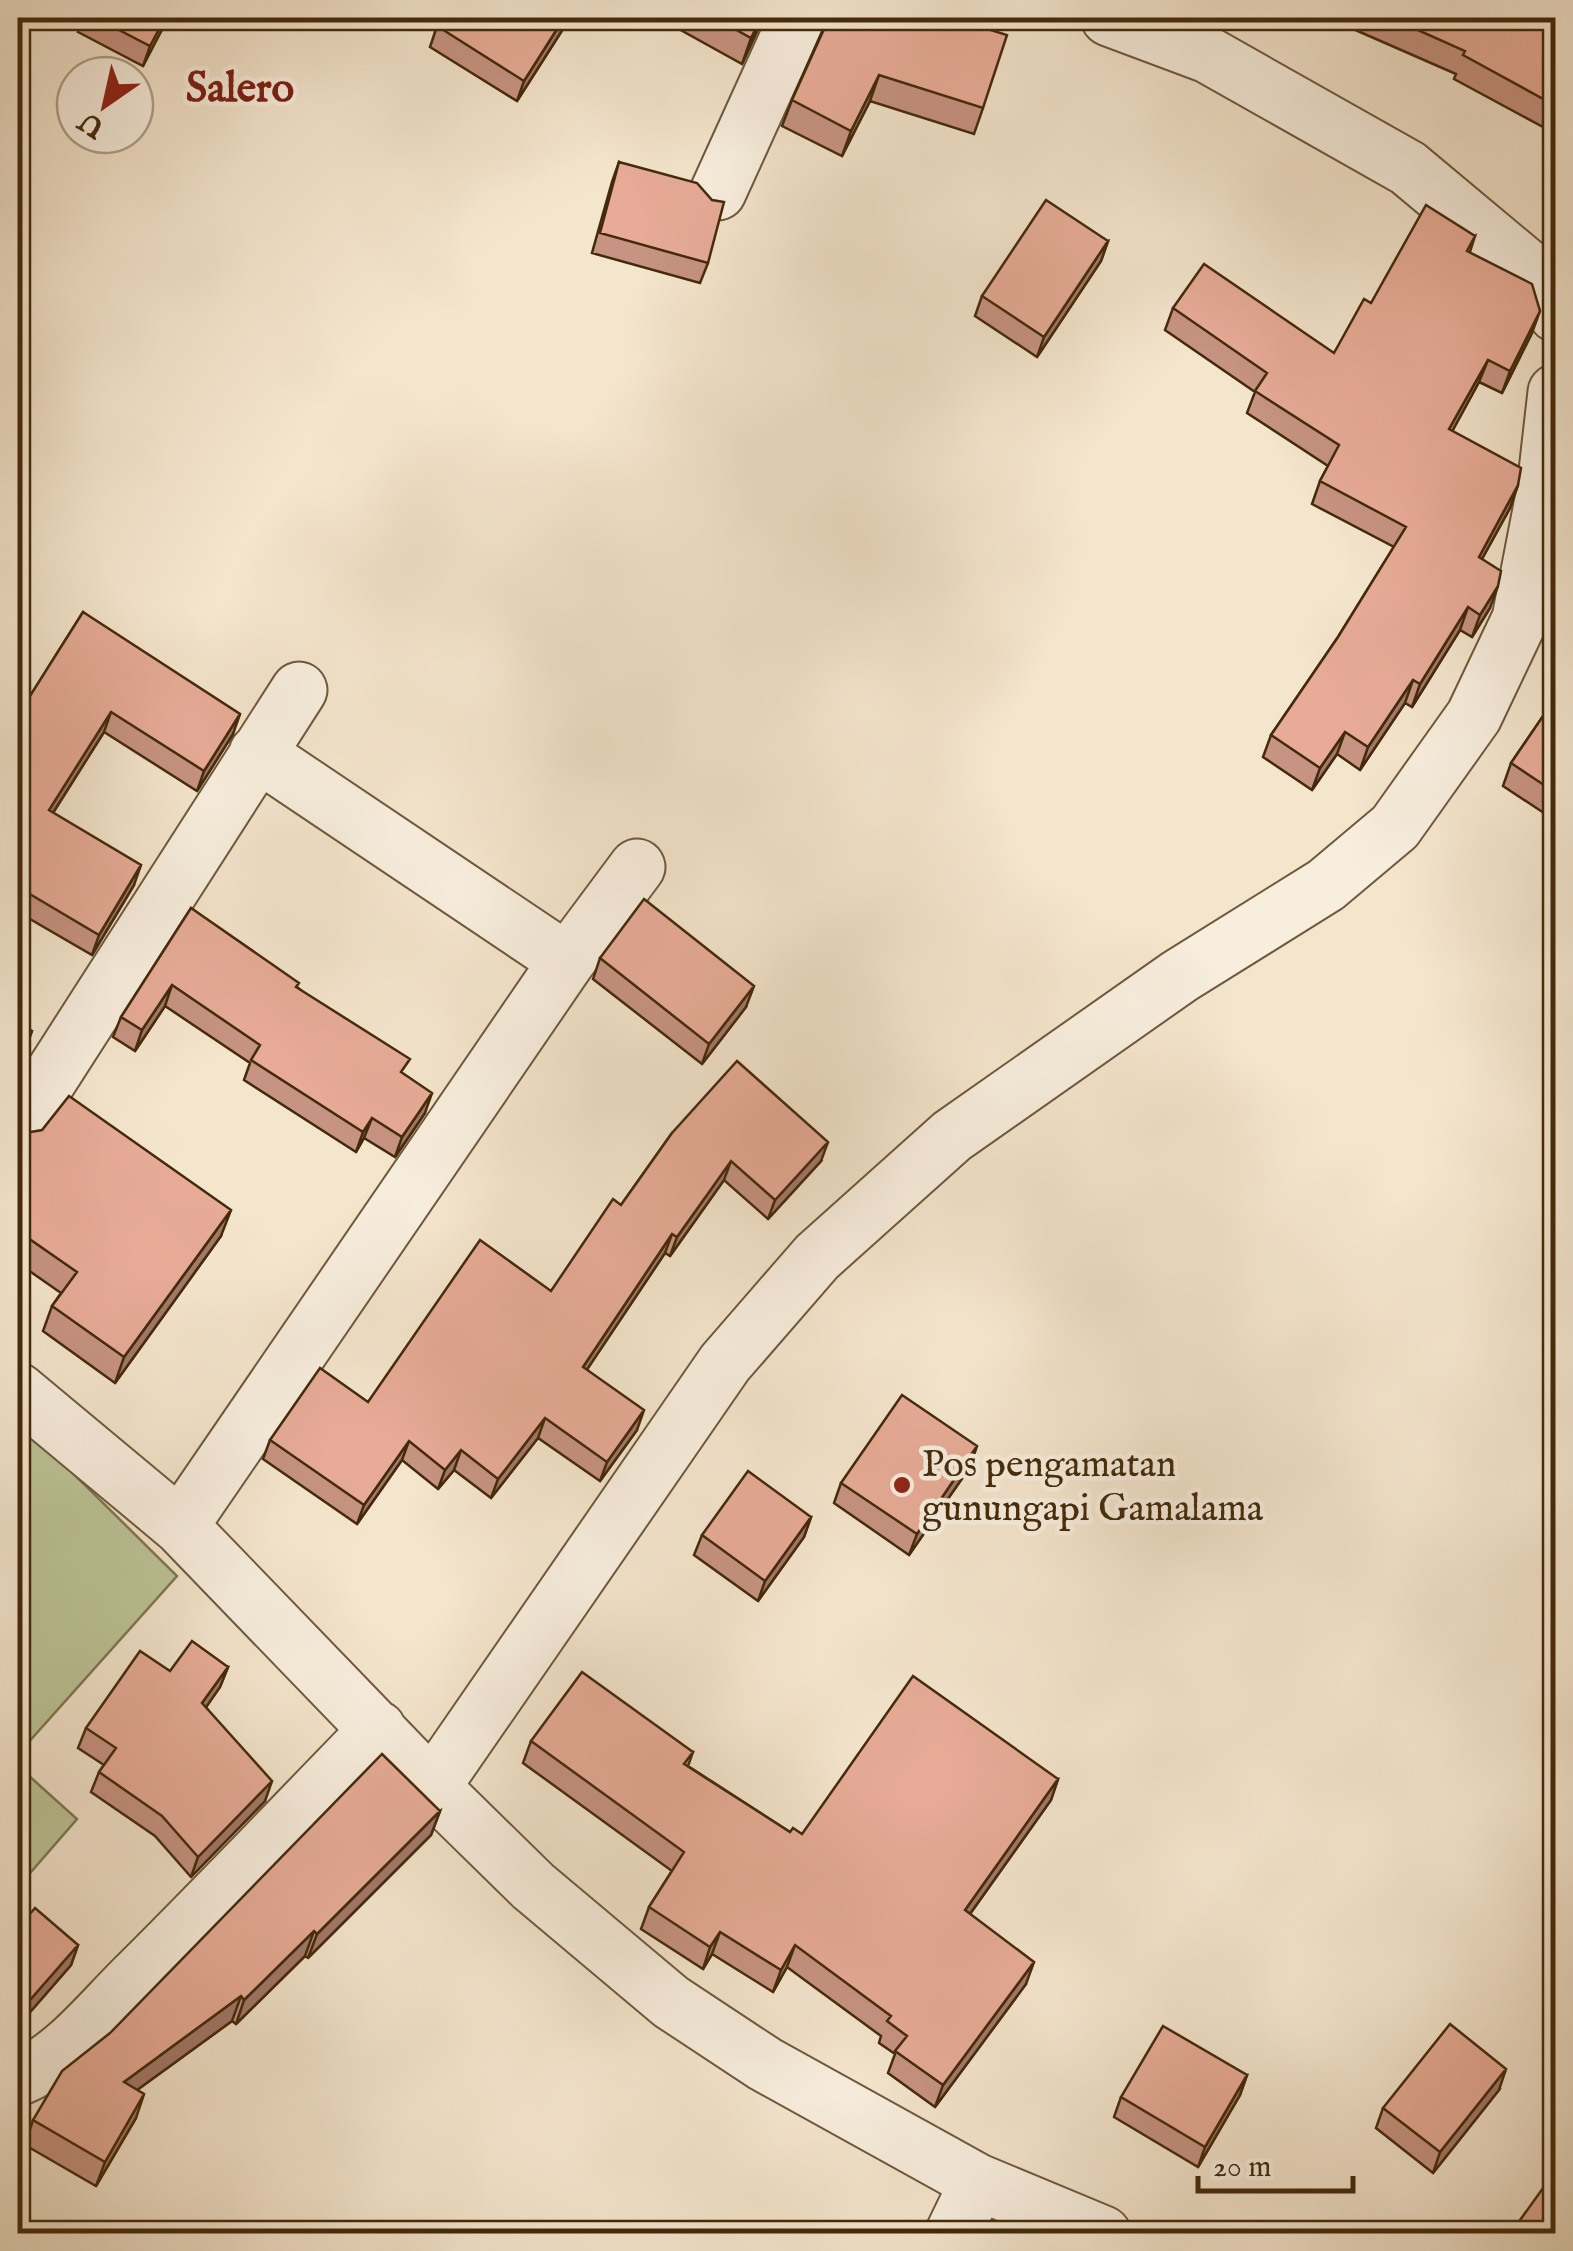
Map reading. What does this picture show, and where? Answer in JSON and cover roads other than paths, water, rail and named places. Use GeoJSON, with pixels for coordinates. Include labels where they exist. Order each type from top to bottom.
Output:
{"type":"FeatureCollection","features":[{"type":"Feature","properties":{"kind":"street"},"geometry":{"type":"LineString","coordinates":[[718,192],[797,18]]}},
{"type":"Feature","properties":{"kind":"street"},"geometry":{"type":"LineString","coordinates":[[1123,20],[1208,55],[1408,168],[1478,224],[1555,299]]}},
{"type":"Feature","properties":{"kind":"street"},"geometry":{"type":"LineString","coordinates":[[432,1787],[725,1363],[817,1258],[952,1136],[1180,976],[1326,886],[1395,826],[1474,716],[1520,619],[1545,490],[1556,392]]}},
{"type":"Feature","properties":{"kind":"street"},"geometry":{"type":"LineString","coordinates":[[18,1128],[299,690]]}},
{"type":"Feature","properties":{"kind":"street"},"geometry":{"type":"LineString","coordinates":[[257,752],[568,961]]}},
{"type":"Feature","properties":{"kind":"street"},"geometry":{"type":"LineString","coordinates":[[180,1526],[568,961],[637,867]]}},
{"type":"Feature","properties":{"kind":"street"},"geometry":{"type":"LineString","coordinates":[[18,1391],[180,1526],[533,1886],[671,2002],[765,2064],[978,2182],[1103,2234]]}},
{"type":"Feature","properties":{"kind":"street"},"geometry":{"type":"LineString","coordinates":[[18,2078],[42,2068],[81,2031],[378,1730]]}},
{"type":"Feature","properties":{"kind":"street"},"geometry":{"type":"LineString","coordinates":[[953,2234],[978,2182]]}},
{"type":"Feature","properties":{"kind":"place","name":"Pos pengamatan gunungapi Gamalama"},"geometry":{"type":"Point","coordinates":[902,1485]}},
{"type":"Feature","properties":{"kind":"district","name":"Salero"},"geometry":{"type":"Point","coordinates":[240,86]}}]}
